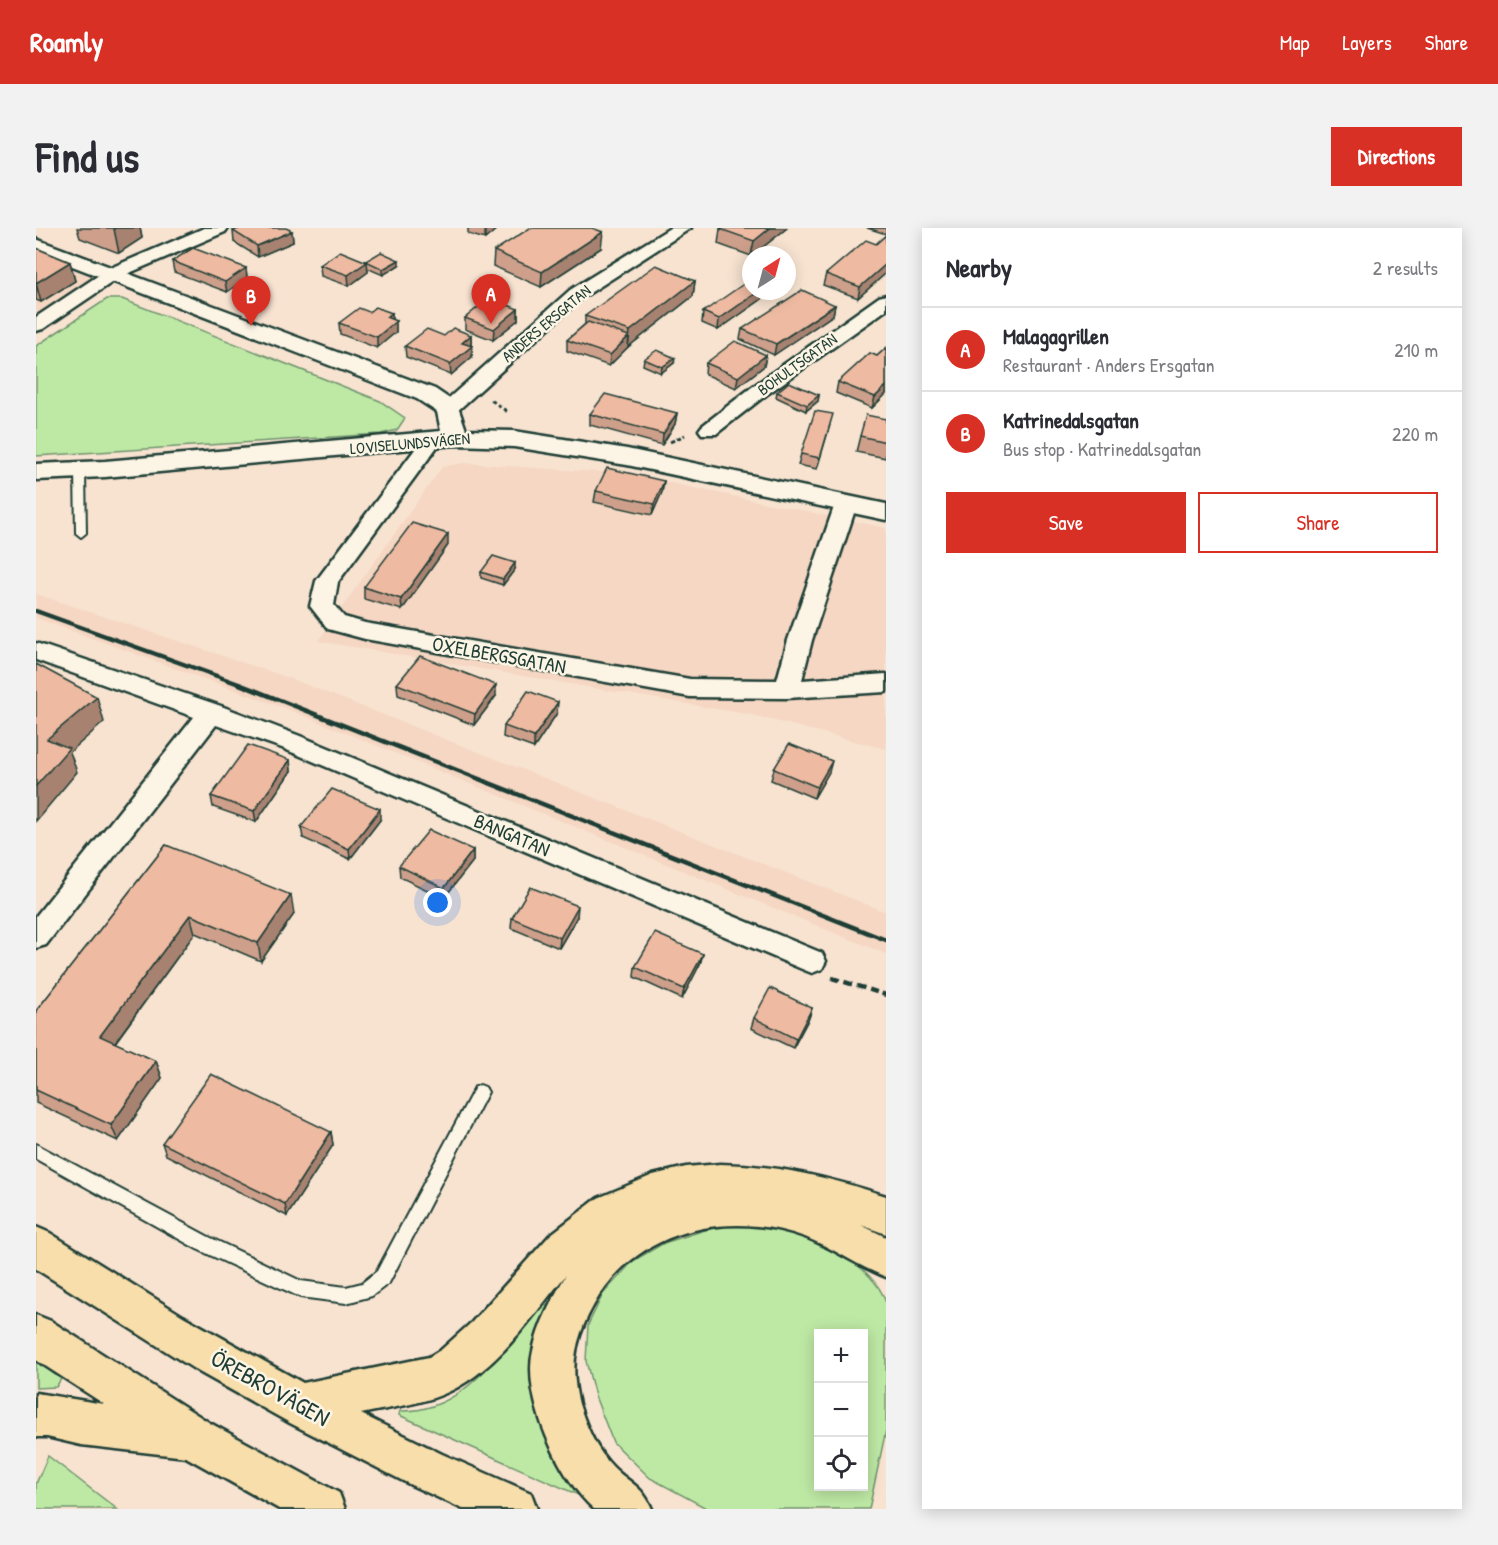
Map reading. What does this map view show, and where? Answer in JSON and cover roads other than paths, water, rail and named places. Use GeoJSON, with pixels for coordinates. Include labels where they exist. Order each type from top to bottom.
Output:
{"type":"FeatureCollection","features":[{"type":"Feature","properties":{"kind":"highway"},"geometry":{"type":"LineString","coordinates":[[301,1405],[419,1381],[442,1373],[465,1358],[559,1253],[618,1207],[640,1197],[670,1188],[695,1184],[732,1180],[760,1182],[809,1190],[849,1201],[886,1215]]}},
{"type":"Feature","properties":{"kind":"highway"},"geometry":{"type":"LineString","coordinates":[[630,1509],[595,1479],[575,1449],[562,1420],[555,1395],[553,1353],[570,1308],[587,1280],[611,1249],[662,1221],[698,1210],[737,1207],[770,1211],[815,1222],[886,1258]]}},
{"type":"Feature","properties":{"kind":"highway","name":"ÖREBROVÄGEN"},"geometry":{"type":"LineString","coordinates":[[36,1246],[122,1303],[199,1349],[401,1457],[515,1509]]}},
{"type":"Feature","properties":{"kind":"highway"},"geometry":{"type":"LineString","coordinates":[[36,1336],[195,1438],[323,1509]]}},
{"type":"Feature","properties":{"kind":"highway"},"geometry":{"type":"LineString","coordinates":[[36,1414],[46,1414],[81,1423],[195,1438]]}},
{"type":"Feature","properties":{"kind":"street"},"geometry":{"type":"LineString","coordinates":[[36,325],[114,273],[219,228]]}},
{"type":"Feature","properties":{"kind":"street","name":"ANDERS ERSGATAN"},"geometry":{"type":"LineString","coordinates":[[448,409],[576,294],[682,228]]}},
{"type":"Feature","properties":{"kind":"street"},"geometry":{"type":"LineString","coordinates":[[36,245],[426,394],[448,409],[444,438]]}},
{"type":"Feature","properties":{"kind":"street","name":"BOHULTSGATAN"},"geometry":{"type":"LineString","coordinates":[[709,430],[759,391],[886,301]]}},
{"type":"Feature","properties":{"kind":"street","name":"LOVISELUNDSVÄGEN"},"geometry":{"type":"LineString","coordinates":[[36,472],[80,471],[444,438],[514,439],[582,449],[886,512]]}},
{"type":"Feature","properties":{"kind":"street","name":"OXELBERGSGATAN"},"geometry":{"type":"LineString","coordinates":[[444,438],[327,581],[322,606],[336,623],[365,631],[690,688],[859,686],[886,682]]}},
{"type":"Feature","properties":{"kind":"street"},"geometry":{"type":"LineString","coordinates":[[787,688],[846,504]]}},
{"type":"Feature","properties":{"kind":"street","name":"BANGATAN"},"geometry":{"type":"LineString","coordinates":[[36,651],[302,746],[812,962]]}},
{"type":"Feature","properties":{"kind":"street"},"geometry":{"type":"LineString","coordinates":[[36,938],[212,712]]}},
{"type":"Feature","properties":{"kind":"lane"},"geometry":{"type":"LineString","coordinates":[[80,471],[81,533]]}},
{"type":"Feature","properties":{"kind":"lane"},"geometry":{"type":"LineString","coordinates":[[36,1151],[203,1243],[300,1289],[346,1295],[366,1290],[383,1276],[480,1092]]}},
{"type":"Feature","properties":{"kind":"railway"},"geometry":{"type":"LineString","coordinates":[[36,611],[239,684],[886,940]]}},
{"type":"Feature","properties":{"kind":"place","name":"Malagagrillen"},"geometry":{"type":"Point","coordinates":[491,324]}},
{"type":"Feature","properties":{"kind":"place","name":"Katrinedalsgatan"},"geometry":{"type":"Point","coordinates":[251,326]}}]}
